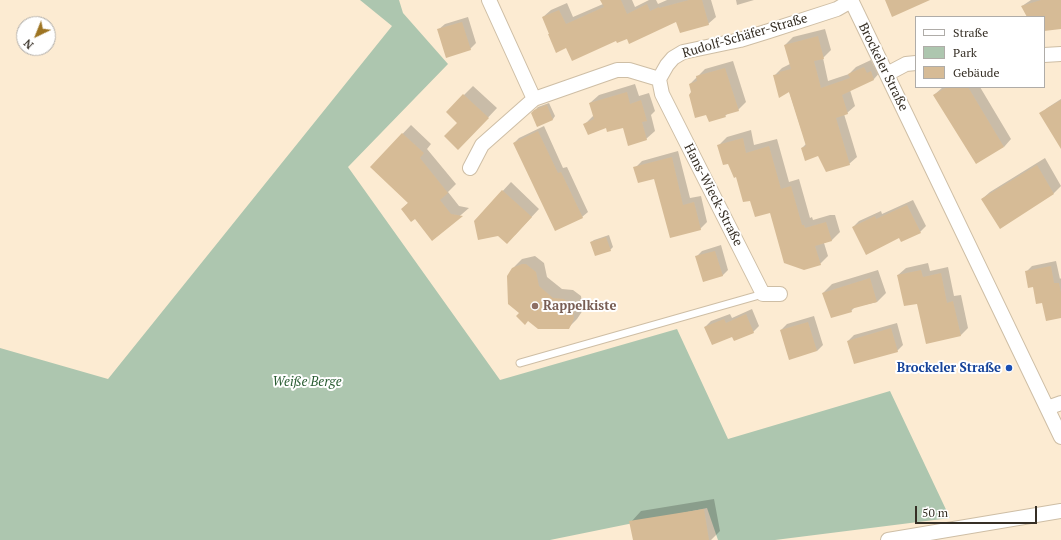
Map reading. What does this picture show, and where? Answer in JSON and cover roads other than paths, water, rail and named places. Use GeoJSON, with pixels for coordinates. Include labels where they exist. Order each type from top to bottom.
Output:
{"type":"FeatureCollection","features":[{"type":"Feature","properties":{"kind":"street"},"geometry":{"type":"LineString","coordinates":[[489,0],[534,99]]}},
{"type":"Feature","properties":{"kind":"street","name":"Brockeler Straße"},"geometry":{"type":"LineString","coordinates":[[851,1],[1061,437]]}},
{"type":"Feature","properties":{"kind":"street","name":"Rudolf-Schäfer-Straße"},"geometry":{"type":"LineString","coordinates":[[660,79],[672,58],[683,52],[740,40],[837,9],[851,1]]}},
{"type":"Feature","properties":{"kind":"street"},"geometry":{"type":"LineString","coordinates":[[1045,55],[1061,54]]}},
{"type":"Feature","properties":{"kind":"street"},"geometry":{"type":"LineString","coordinates":[[887,74],[906,64],[915,63]]}},
{"type":"Feature","properties":{"kind":"street"},"geometry":{"type":"LineString","coordinates":[[470,168],[482,145],[534,99],[617,70],[629,70],[660,79]]}},
{"type":"Feature","properties":{"kind":"street","name":"Hans-Wieck-Straße"},"geometry":{"type":"LineString","coordinates":[[660,79],[662,94],[763,294]]}},
{"type":"Feature","properties":{"kind":"street"},"geometry":{"type":"LineString","coordinates":[[763,294],[780,294]]}},
{"type":"Feature","properties":{"kind":"street"},"geometry":{"type":"LineString","coordinates":[[1047,408],[1061,403]]}},
{"type":"Feature","properties":{"kind":"street"},"geometry":{"type":"LineString","coordinates":[[888,540],[1061,511]]}},
{"type":"Feature","properties":{"kind":"lane"},"geometry":{"type":"LineString","coordinates":[[520,363],[763,294]]}},
{"type":"Feature","properties":{"kind":"place","name":"Rappelkiste"},"geometry":{"type":"Point","coordinates":[535,306]}},
{"type":"Feature","properties":{"kind":"place","name":"Brockeler Straße"},"geometry":{"type":"Point","coordinates":[1009,368]}},
{"type":"Feature","properties":{"kind":"park label","name":"Weiße Berge"},"geometry":{"type":"Point","coordinates":[307,382]}}]}
